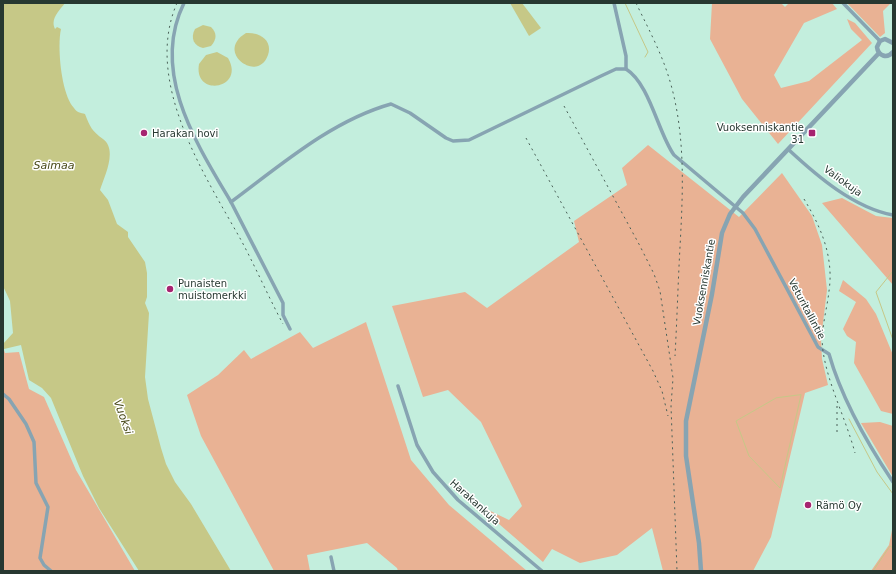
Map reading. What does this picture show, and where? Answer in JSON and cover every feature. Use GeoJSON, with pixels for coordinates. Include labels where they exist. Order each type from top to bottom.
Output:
{"type":"FeatureCollection","features":[{"type":"Feature","properties":{"kind":"street"},"geometry":{"type":"LineString","coordinates":[[184,3],[174,30],[172,56],[174,80],[181,109],[203,155],[231,202],[283,303],[283,315],[290,329]]}},
{"type":"Feature","properties":{"kind":"street"},"geometry":{"type":"LineString","coordinates":[[231,202],[306,147],[330,132],[375,108],[391,104],[410,113],[446,138],[453,141],[469,140],[616,69],[626,70],[626,56],[614,3]]}},
{"type":"Feature","properties":{"kind":"street"},"geometry":{"type":"LineString","coordinates":[[843,3],[880,41]]}},
{"type":"Feature","properties":{"kind":"street"},"geometry":{"type":"LineString","coordinates":[[892,54],[886,56],[879,53],[877,47],[880,41],[888,39],[893,42]]}},
{"type":"Feature","properties":{"kind":"street","name":"Vuoksenniskantie"},"geometry":{"type":"LineString","coordinates":[[701,571],[699,543],[686,456],[686,421],[712,294],[722,233],[735,207],[879,53]]}},
{"type":"Feature","properties":{"kind":"street","name":"Veturitallintie"},"geometry":{"type":"LineString","coordinates":[[626,70],[637,79],[657,116],[669,148],[674,155],[743,214],[760,236],[818,348],[829,354],[837,380],[845,398],[867,440],[893,482]]}},
{"type":"Feature","properties":{"kind":"street","name":"Valiokuja"},"geometry":{"type":"LineString","coordinates":[[789,150],[850,198],[874,210],[893,215]]}},
{"type":"Feature","properties":{"kind":"street","name":"Harakankuja"},"geometry":{"type":"LineString","coordinates":[[398,386],[414,439],[433,472],[458,500],[542,571]]}},
{"type":"Feature","properties":{"kind":"street"},"geometry":{"type":"LineString","coordinates":[[3,394],[9,399],[26,424],[34,442],[36,483],[48,507],[40,558],[44,565],[51,571]]}},
{"type":"Feature","properties":{"kind":"street"},"geometry":{"type":"LineString","coordinates":[[331,557],[334,571]]}},
{"type":"Feature","properties":{"kind":"shaded area"},"geometry":{"type":"Polygon","coordinates":[[[712,3],[781,3],[785,7],[789,3],[832,3],[837,9],[804,23],[774,75],[781,88],[809,81],[862,40],[851,29],[847,19],[855,23],[872,43],[778,144],[742,99],[710,39],[712,3]]]}},
{"type":"Feature","properties":{"kind":"shaded area"},"geometry":{"type":"Polygon","coordinates":[[[847,3],[891,3],[883,11],[885,33],[880,37],[847,3]]]}},
{"type":"Feature","properties":{"kind":"shaded area"},"geometry":{"type":"Polygon","coordinates":[[[648,145],[739,217],[782,173],[812,216],[822,245],[827,290],[821,339],[822,359],[828,385],[805,393],[771,537],[753,571],[663,571],[652,528],[617,555],[580,563],[552,549],[543,562],[476,504],[509,520],[522,506],[481,422],[448,390],[423,397],[392,306],[465,292],[487,308],[579,242],[574,221],[627,185],[622,168],[648,145]]]}},
{"type":"Feature","properties":{"kind":"shaded area"},"geometry":{"type":"Polygon","coordinates":[[[842,198],[876,216],[893,218],[893,285],[822,203],[842,198]]]}},
{"type":"Feature","properties":{"kind":"shaded area"},"geometry":{"type":"Polygon","coordinates":[[[843,280],[866,299],[876,314],[893,355],[893,414],[881,411],[854,363],[856,342],[847,336],[843,329],[856,302],[839,291],[843,280]]]}},
{"type":"Feature","properties":{"kind":"shaded area"},"geometry":{"type":"Polygon","coordinates":[[[366,322],[411,460],[449,505],[527,571],[398,571],[397,568],[367,543],[307,555],[310,571],[274,571],[201,436],[187,395],[218,375],[244,350],[251,359],[300,332],[313,348],[366,322]]]}},
{"type":"Feature","properties":{"kind":"shaded area"},"geometry":{"type":"Polygon","coordinates":[[[3,347],[5,353],[19,352],[29,389],[44,397],[76,470],[135,571],[3,571],[3,347]]]}},
{"type":"Feature","properties":{"kind":"shaded area"},"geometry":{"type":"Polygon","coordinates":[[[880,422],[893,426],[893,477],[861,423],[880,422]]]}},
{"type":"Feature","properties":{"kind":"shaded area"},"geometry":{"type":"Polygon","coordinates":[[[893,525],[893,571],[871,571],[889,545],[893,525]]]}},
{"type":"Feature","properties":{"kind":"water"},"geometry":{"type":"Polygon","coordinates":[[[3,3],[65,3],[54,18],[54,25],[55,29],[57,27],[61,29],[60,58],[66,92],[75,109],[85,114],[88,122],[96,134],[107,144],[110,157],[109,164],[100,190],[108,200],[117,224],[128,232],[128,237],[145,262],[147,273],[147,297],[145,303],[149,313],[145,377],[148,399],[161,448],[166,464],[175,482],[191,504],[231,571],[139,571],[99,508],[83,476],[51,398],[42,388],[29,380],[21,345],[4,349],[3,344],[13,333],[10,301],[3,286],[3,3]]]}},
{"type":"Feature","properties":{"kind":"water"},"geometry":{"type":"Polygon","coordinates":[[[510,3],[522,3],[541,28],[529,36],[510,3]]]}},
{"type":"Feature","properties":{"kind":"water"},"geometry":{"type":"Polygon","coordinates":[[[203,25],[211,27],[216,36],[211,46],[203,48],[195,43],[193,35],[195,29],[203,25]]]}},
{"type":"Feature","properties":{"kind":"water"},"geometry":{"type":"Polygon","coordinates":[[[246,33],[256,34],[267,41],[269,50],[268,55],[263,63],[256,66],[248,66],[241,62],[236,56],[235,49],[237,41],[246,33]]]}},
{"type":"Feature","properties":{"kind":"water"},"geometry":{"type":"Polygon","coordinates":[[[217,52],[228,58],[232,69],[230,77],[225,82],[218,85],[210,85],[204,82],[199,75],[199,64],[206,55],[217,52]]]}},
{"type":"Feature","properties":{"kind":"waterway"},"geometry":{"type":"LineString","coordinates":[[625,3],[648,52],[645,57]]}},
{"type":"Feature","properties":{"kind":"waterway"},"geometry":{"type":"LineString","coordinates":[[893,271],[876,292],[893,340]]}},
{"type":"Feature","properties":{"kind":"waterway"},"geometry":{"type":"LineString","coordinates":[[801,395],[780,488],[749,456],[736,421],[776,398],[801,395]]}},
{"type":"Feature","properties":{"kind":"waterway"},"geometry":{"type":"LineString","coordinates":[[849,419],[877,472],[893,494]]}},
{"type":"Feature","properties":{"kind":"waterway"},"geometry":{"type":"LineString","coordinates":[[873,571],[890,546],[893,548]]}},
{"type":"Feature","properties":{"kind":"railway"},"geometry":{"type":"LineString","coordinates":[[177,3],[168,33],[167,64],[173,95],[182,126],[196,157],[241,240],[283,324]]}},
{"type":"Feature","properties":{"kind":"railway"},"geometry":{"type":"LineString","coordinates":[[636,3],[666,68],[674,99],[681,141],[682,205],[675,356]]}},
{"type":"Feature","properties":{"kind":"railway"},"geometry":{"type":"LineString","coordinates":[[564,106],[640,246],[654,274],[660,291],[673,378],[671,406],[677,571]]}},
{"type":"Feature","properties":{"kind":"railway"},"geometry":{"type":"LineString","coordinates":[[526,138],[653,371],[662,391],[668,416]]}},
{"type":"Feature","properties":{"kind":"railway"},"geometry":{"type":"LineString","coordinates":[[804,199],[821,231],[828,254],[830,278],[823,328],[823,351],[825,364],[855,453]]}},
{"type":"Feature","properties":{"kind":"railway"},"geometry":{"type":"LineString","coordinates":[[837,406],[837,436]]}},
{"type":"Feature","properties":{"kind":"place","name":"Harakan hovi"},"geometry":{"type":"Point","coordinates":[144,133]}},
{"type":"Feature","properties":{"kind":"place","name":"Vuoksenniskantie 31"},"geometry":{"type":"Point","coordinates":[812,133]}},
{"type":"Feature","properties":{"kind":"place","name":"Punaisten muistomerkki"},"geometry":{"type":"Point","coordinates":[170,289]}},
{"type":"Feature","properties":{"kind":"place","name":"Rämö Oy"},"geometry":{"type":"Point","coordinates":[808,505]}},
{"type":"Feature","properties":{"kind":"water label","name":"Saimaa"},"geometry":{"type":"Point","coordinates":[54,165]}},
{"type":"Feature","properties":{"kind":"water label","name":"Vuoksi"},"geometry":{"type":"Point","coordinates":[123,417]}}]}
